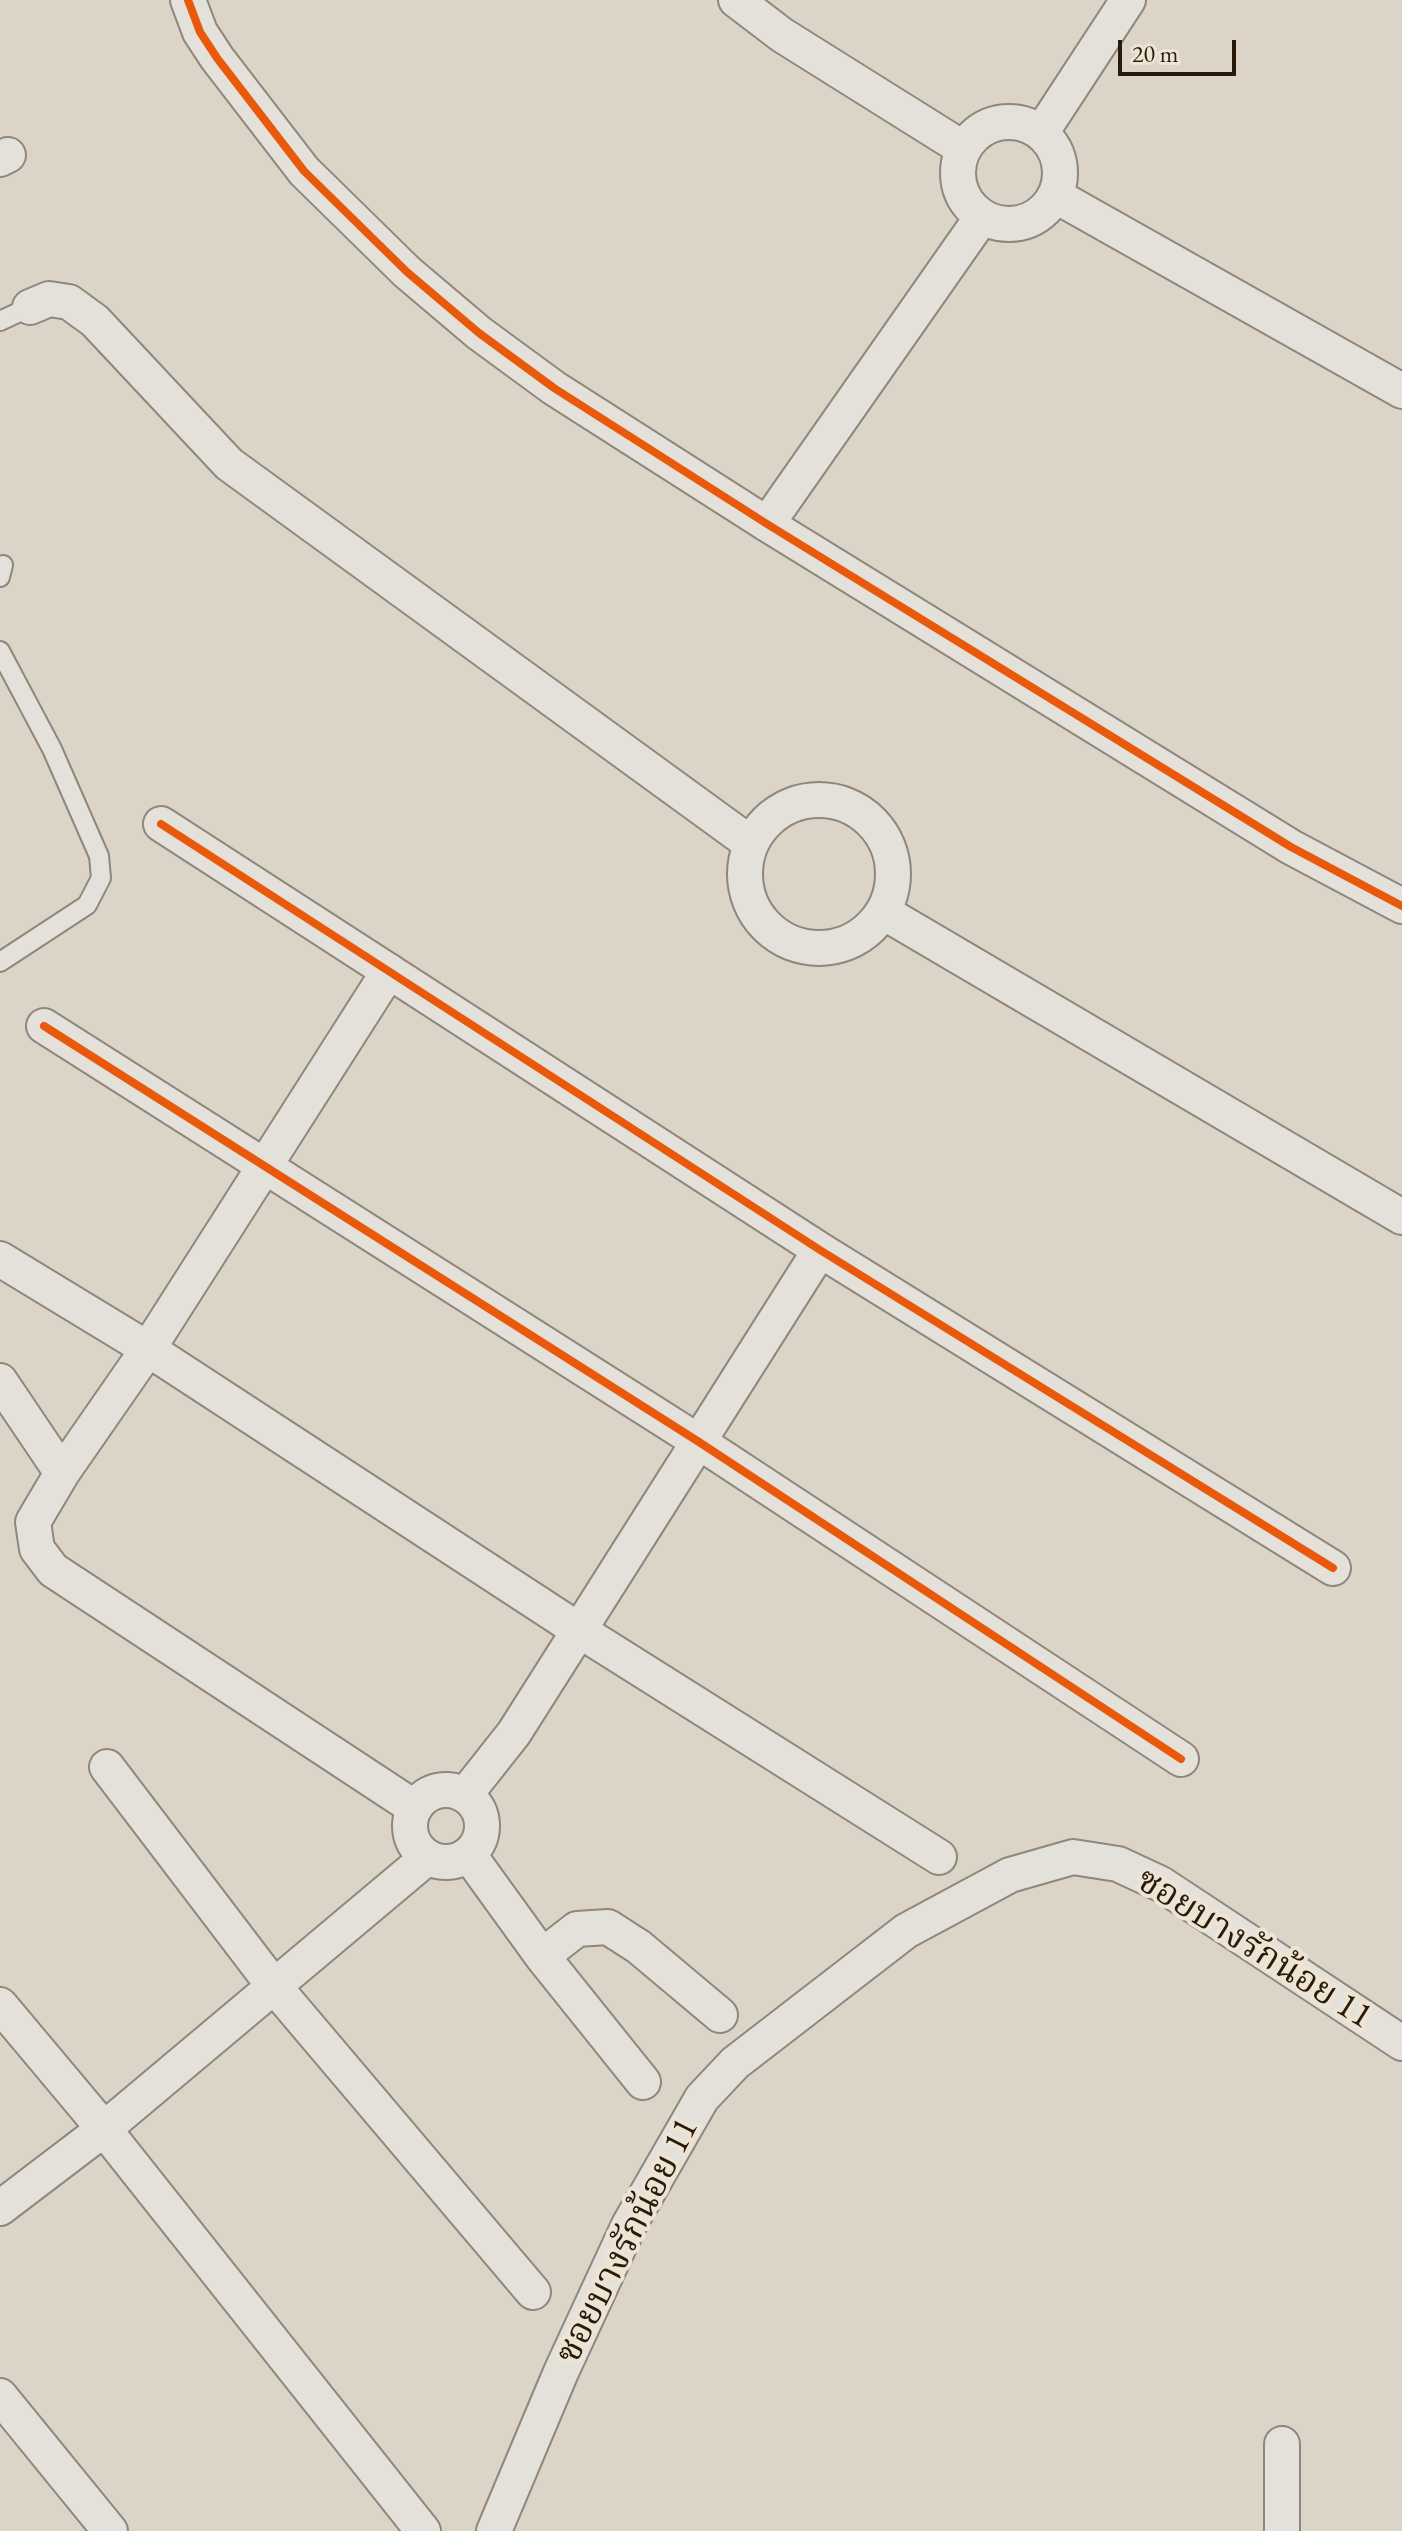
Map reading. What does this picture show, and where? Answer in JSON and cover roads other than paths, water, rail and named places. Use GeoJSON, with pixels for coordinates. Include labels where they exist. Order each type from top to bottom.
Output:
{"type":"FeatureCollection","features":[{"type":"Feature","properties":{"kind":"street"},"geometry":{"type":"LineString","coordinates":[[188,0],[200,32],[217,58],[304,171],[407,272],[479,333],[554,388],[767,524],[1291,847],[1402,906]]}},
{"type":"Feature","properties":{"kind":"street"},"geometry":{"type":"LineString","coordinates":[[736,0],[782,35],[964,149]]}},
{"type":"Feature","properties":{"kind":"street"},"geometry":{"type":"LineString","coordinates":[[1041,133],[1128,0]]}},
{"type":"Feature","properties":{"kind":"street"},"geometry":{"type":"LineString","coordinates":[[1025,124],[1041,133],[1058,155],[1060,183],[1056,196],[1046,210],[1015,225],[982,217],[967,204],[960,186],[958,167],[964,149],[975,135],[990,125],[1025,124]]}},
{"type":"Feature","properties":{"kind":"street"},"geometry":{"type":"LineString","coordinates":[[1056,196],[1402,391]]}},
{"type":"Feature","properties":{"kind":"street"},"geometry":{"type":"LineString","coordinates":[[767,524],[982,217]]}},
{"type":"Feature","properties":{"kind":"street"},"geometry":{"type":"LineString","coordinates":[[15,314],[49,299],[69,302],[95,321],[229,464],[750,843]]}},
{"type":"Feature","properties":{"kind":"street"},"geometry":{"type":"LineString","coordinates":[[814,798],[854,807],[884,835],[895,874],[885,913],[858,940],[821,949],[784,942],[756,916],[744,881],[750,843],[775,812],[788,807],[814,798]]}},
{"type":"Feature","properties":{"kind":"street"},"geometry":{"type":"LineString","coordinates":[[161,824],[820,1250],[1333,1568]]}},
{"type":"Feature","properties":{"kind":"street"},"geometry":{"type":"LineString","coordinates":[[885,913],[1402,1217]]}},
{"type":"Feature","properties":{"kind":"street"},"geometry":{"type":"LineString","coordinates":[[389,971],[148,1349],[62,1473],[33,1522],[37,1549],[53,1570],[415,1808]]}},
{"type":"Feature","properties":{"kind":"street"},"geometry":{"type":"LineString","coordinates":[[44,1026],[699,1442],[1181,1759]]}},
{"type":"Feature","properties":{"kind":"street"},"geometry":{"type":"LineString","coordinates":[[465,1795],[514,1733],[577,1629],[820,1250]]}},
{"type":"Feature","properties":{"kind":"street"},"geometry":{"type":"LineString","coordinates":[[0,1259],[148,1349],[577,1629],[939,1857]]}},
{"type":"Feature","properties":{"kind":"street"},"geometry":{"type":"LineString","coordinates":[[0,1381],[62,1473]]}},
{"type":"Feature","properties":{"kind":"street"},"geometry":{"type":"LineString","coordinates":[[107,1767],[273,1985],[533,2292]]}},
{"type":"Feature","properties":{"kind":"street"},"geometry":{"type":"LineString","coordinates":[[437,1791],[465,1795],[482,1817],[483,1831],[478,1844],[469,1855],[456,1861],[428,1857],[412,1835],[410,1821],[415,1808],[437,1791]]}},
{"type":"Feature","properties":{"kind":"street"},"geometry":{"type":"LineString","coordinates":[[469,1855],[542,1956],[643,2082]]}},
{"type":"Feature","properties":{"kind":"street"},"geometry":{"type":"LineString","coordinates":[[0,2208],[104,2129],[428,1857]]}},
{"type":"Feature","properties":{"kind":"street","name":"ซอยบางรักน้อย 11"},"geometry":{"type":"LineString","coordinates":[[494,2531],[561,2372],[629,2225],[702,2098],[735,2063],[906,1931],[1010,1875],[1073,1857],[1118,1864],[1161,1884],[1402,2043]]}},
{"type":"Feature","properties":{"kind":"street"},"geometry":{"type":"LineString","coordinates":[[542,1956],[577,1929],[608,1927],[639,1947],[720,2015]]}},
{"type":"Feature","properties":{"kind":"street"},"geometry":{"type":"LineString","coordinates":[[0,2005],[104,2129],[423,2531]]}},
{"type":"Feature","properties":{"kind":"street"},"geometry":{"type":"LineString","coordinates":[[0,2396],[110,2531]]}},
{"type":"Feature","properties":{"kind":"street"},"geometry":{"type":"LineString","coordinates":[[1282,2444],[1282,2531]]}},
{"type":"Feature","properties":{"kind":"lane"},"geometry":{"type":"LineString","coordinates":[[0,651],[52,749],[99,856],[101,878],[87,905],[0,962]]}}]}
